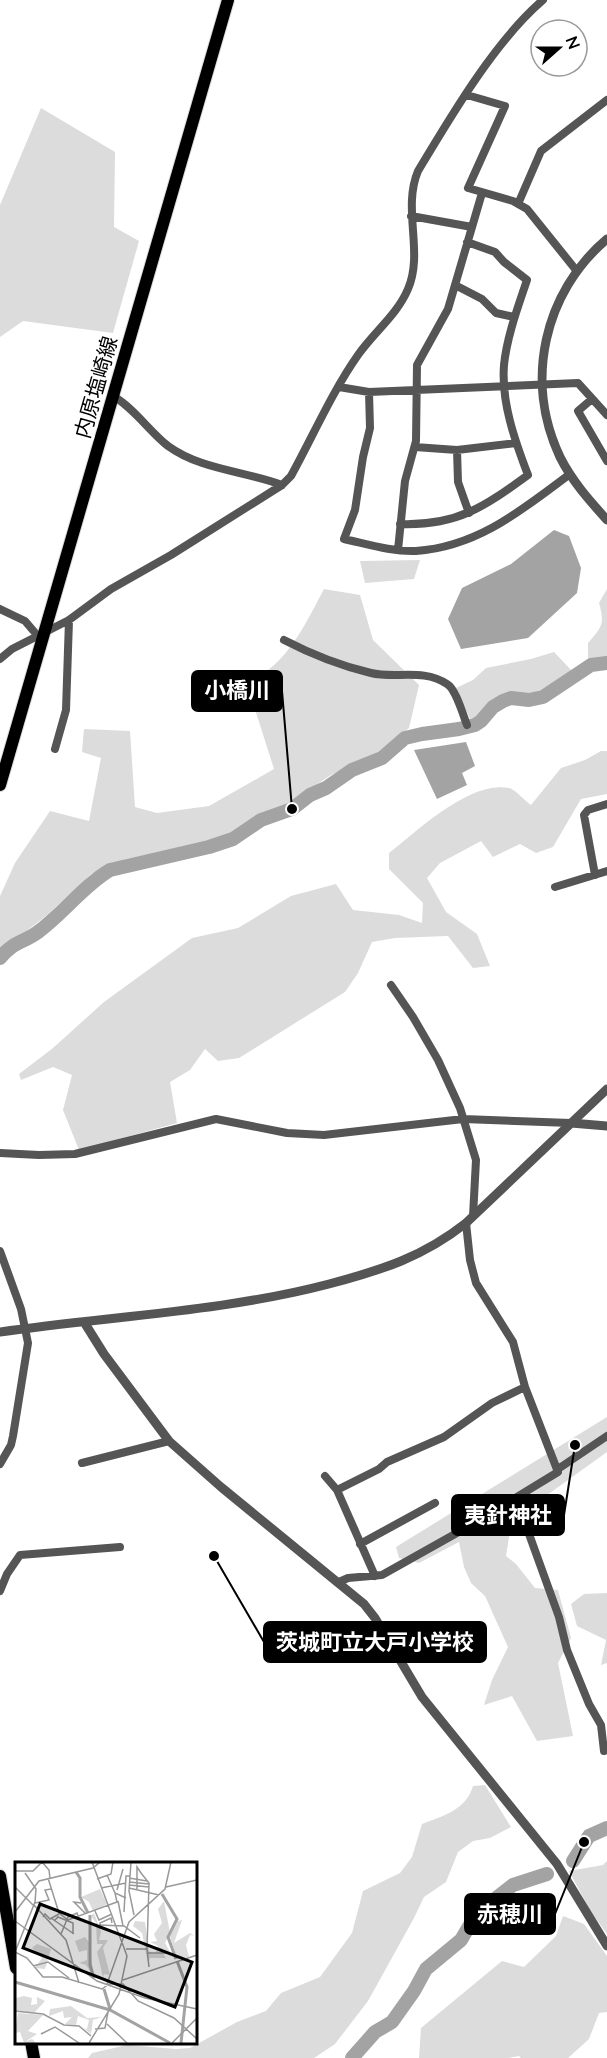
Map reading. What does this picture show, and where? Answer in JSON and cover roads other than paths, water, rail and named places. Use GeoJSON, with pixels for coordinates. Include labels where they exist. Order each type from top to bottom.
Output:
{"type":"FeatureCollection","features":[{"type":"Feature","properties":{"kind":"main road","name":"内原塩崎線"},"geometry":{"type":"LineString","coordinates":[[0,784],[41,633],[113,396],[228,0]]}},
{"type":"Feature","properties":{"kind":"main road"},"geometry":{"type":"LineString","coordinates":[[0,1876],[15,1962]]}},
{"type":"Feature","properties":{"kind":"main road"},"geometry":{"type":"LineString","coordinates":[[31,2043],[34,2058]]}},
{"type":"Feature","properties":{"kind":"street"},"geometry":{"type":"LineString","coordinates":[[0,659],[12,649],[69,620],[111,589],[171,555],[282,486],[291,476],[360,353],[390,318],[409,287],[414,262],[411,216],[412,183],[417,171],[467,95],[524,16],[543,0]]}},
{"type":"Feature","properties":{"kind":"street"},"geometry":{"type":"LineString","coordinates":[[467,95],[505,106],[468,188],[527,209],[576,270]]}},
{"type":"Feature","properties":{"kind":"street"},"geometry":{"type":"LineString","coordinates":[[518,204],[541,151],[607,100]]}},
{"type":"Feature","properties":{"kind":"street"},"geometry":{"type":"LineString","coordinates":[[398,550],[405,481],[415,447],[417,365],[448,309],[482,193]]}},
{"type":"Feature","properties":{"kind":"street"},"geometry":{"type":"LineString","coordinates":[[411,216],[472,227]]}},
{"type":"Feature","properties":{"kind":"street"},"geometry":{"type":"LineString","coordinates":[[607,239],[576,270],[558,303],[550,325],[543,361],[542,386],[549,429],[560,456],[583,494],[607,520]]}},
{"type":"Feature","properties":{"kind":"street"},"geometry":{"type":"LineString","coordinates":[[400,524],[416,525],[450,520],[469,513],[495,500],[528,475],[516,443],[508,408],[504,365],[514,317],[527,280],[495,252],[467,242]]}},
{"type":"Feature","properties":{"kind":"street"},"geometry":{"type":"LineString","coordinates":[[455,285],[482,299],[496,313],[514,317]]}},
{"type":"Feature","properties":{"kind":"street"},"geometry":{"type":"LineString","coordinates":[[339,387],[369,392],[578,383],[607,415]]}},
{"type":"Feature","properties":{"kind":"street"},"geometry":{"type":"LineString","coordinates":[[369,392],[370,428],[363,457],[356,510],[344,539],[398,550],[416,551],[453,545],[505,522],[570,474]]}},
{"type":"Feature","properties":{"kind":"street"},"geometry":{"type":"LineString","coordinates":[[113,396],[124,403],[169,446],[196,461],[260,477],[282,486]]}},
{"type":"Feature","properties":{"kind":"street"},"geometry":{"type":"LineString","coordinates":[[592,399],[578,411],[607,461]]}},
{"type":"Feature","properties":{"kind":"street"},"geometry":{"type":"LineString","coordinates":[[415,447],[457,450],[516,443]]}},
{"type":"Feature","properties":{"kind":"street"},"geometry":{"type":"LineString","coordinates":[[457,450],[458,482],[469,513]]}},
{"type":"Feature","properties":{"kind":"street"},"geometry":{"type":"LineString","coordinates":[[0,609],[25,621],[41,633]]}},
{"type":"Feature","properties":{"kind":"street"},"geometry":{"type":"LineString","coordinates":[[55,748],[66,710],[69,620]]}},
{"type":"Feature","properties":{"kind":"street"},"geometry":{"type":"LineString","coordinates":[[284,640],[306,651],[373,674],[425,674],[447,684],[452,688],[468,725]]}},
{"type":"Feature","properties":{"kind":"street"},"geometry":{"type":"LineString","coordinates":[[595,875],[584,815],[588,810],[607,804]]}},
{"type":"Feature","properties":{"kind":"street"},"geometry":{"type":"LineString","coordinates":[[555,887],[607,871]]}},
{"type":"Feature","properties":{"kind":"street"},"geometry":{"type":"LineString","coordinates":[[391,986],[413,1017],[455,1095],[476,1160],[469,1219],[470,1260],[476,1283],[513,1342],[525,1387],[558,1469]]}},
{"type":"Feature","properties":{"kind":"street"},"geometry":{"type":"LineString","coordinates":[[0,1332],[236,1304],[288,1294],[400,1263],[444,1239],[469,1219],[607,1089]]}},
{"type":"Feature","properties":{"kind":"street"},"geometry":{"type":"LineString","coordinates":[[0,1153],[75,1154],[216,1119],[287,1133],[324,1134],[463,1119],[607,1126]]}},
{"type":"Feature","properties":{"kind":"street"},"geometry":{"type":"LineString","coordinates":[[0,1251],[26,1328],[27,1350],[11,1445],[0,1464]]}},
{"type":"Feature","properties":{"kind":"street"},"geometry":{"type":"LineString","coordinates":[[84,1322],[104,1354],[169,1441],[221,1487],[364,1604],[380,1626],[422,1697],[557,1864],[607,1946]]}},
{"type":"Feature","properties":{"kind":"street"},"geometry":{"type":"LineString","coordinates":[[337,1490],[387,1462],[444,1437],[492,1403],[525,1387]]}},
{"type":"Feature","properties":{"kind":"street"},"geometry":{"type":"LineString","coordinates":[[339,1582],[348,1578],[382,1575],[392,1570],[516,1498],[607,1437]]}},
{"type":"Feature","properties":{"kind":"street"},"geometry":{"type":"LineString","coordinates":[[82,1463],[169,1441]]}},
{"type":"Feature","properties":{"kind":"street"},"geometry":{"type":"LineString","coordinates":[[325,1476],[337,1490],[375,1576]]}},
{"type":"Feature","properties":{"kind":"street"},"geometry":{"type":"LineString","coordinates":[[516,1498],[559,1617],[567,1650],[589,1704],[601,1725],[604,1751]]}},
{"type":"Feature","properties":{"kind":"street"},"geometry":{"type":"LineString","coordinates":[[360,1544],[435,1503]]}},
{"type":"Feature","properties":{"kind":"street"},"geometry":{"type":"LineString","coordinates":[[0,1592],[7,1574],[20,1555],[120,1547]]}},
{"type":"Feature","properties":{"kind":"waterway"},"geometry":{"type":"LineString","coordinates":[[0,958],[10,948],[33,936],[47,925],[100,876],[110,870],[209,847],[233,839],[261,820],[292,809],[310,795],[326,788],[352,770],[382,758],[405,738],[475,725],[493,707],[503,701],[511,698],[529,700],[543,697],[591,665],[607,663]]}},
{"type":"Feature","properties":{"kind":"waterway"},"geometry":{"type":"LineString","coordinates":[[573,1861],[589,1836],[607,1828]]}},
{"type":"Feature","properties":{"kind":"waterway"},"geometry":{"type":"LineString","coordinates":[[352,2058],[375,2032],[392,2022],[426,1969],[461,1940],[471,1923],[495,1899],[513,1885],[547,1874]]}},
{"type":"Feature","properties":{"kind":"place","name":"小橋川"},"geometry":{"type":"Point","coordinates":[292,809]}},
{"type":"Feature","properties":{"kind":"place","name":"夷針神社"},"geometry":{"type":"Point","coordinates":[575,1445]}},
{"type":"Feature","properties":{"kind":"place","name":"茨城町立大戸小学校"},"geometry":{"type":"Point","coordinates":[214,1556]}},
{"type":"Feature","properties":{"kind":"place","name":"赤穂川"},"geometry":{"type":"Point","coordinates":[584,1842]}}]}
